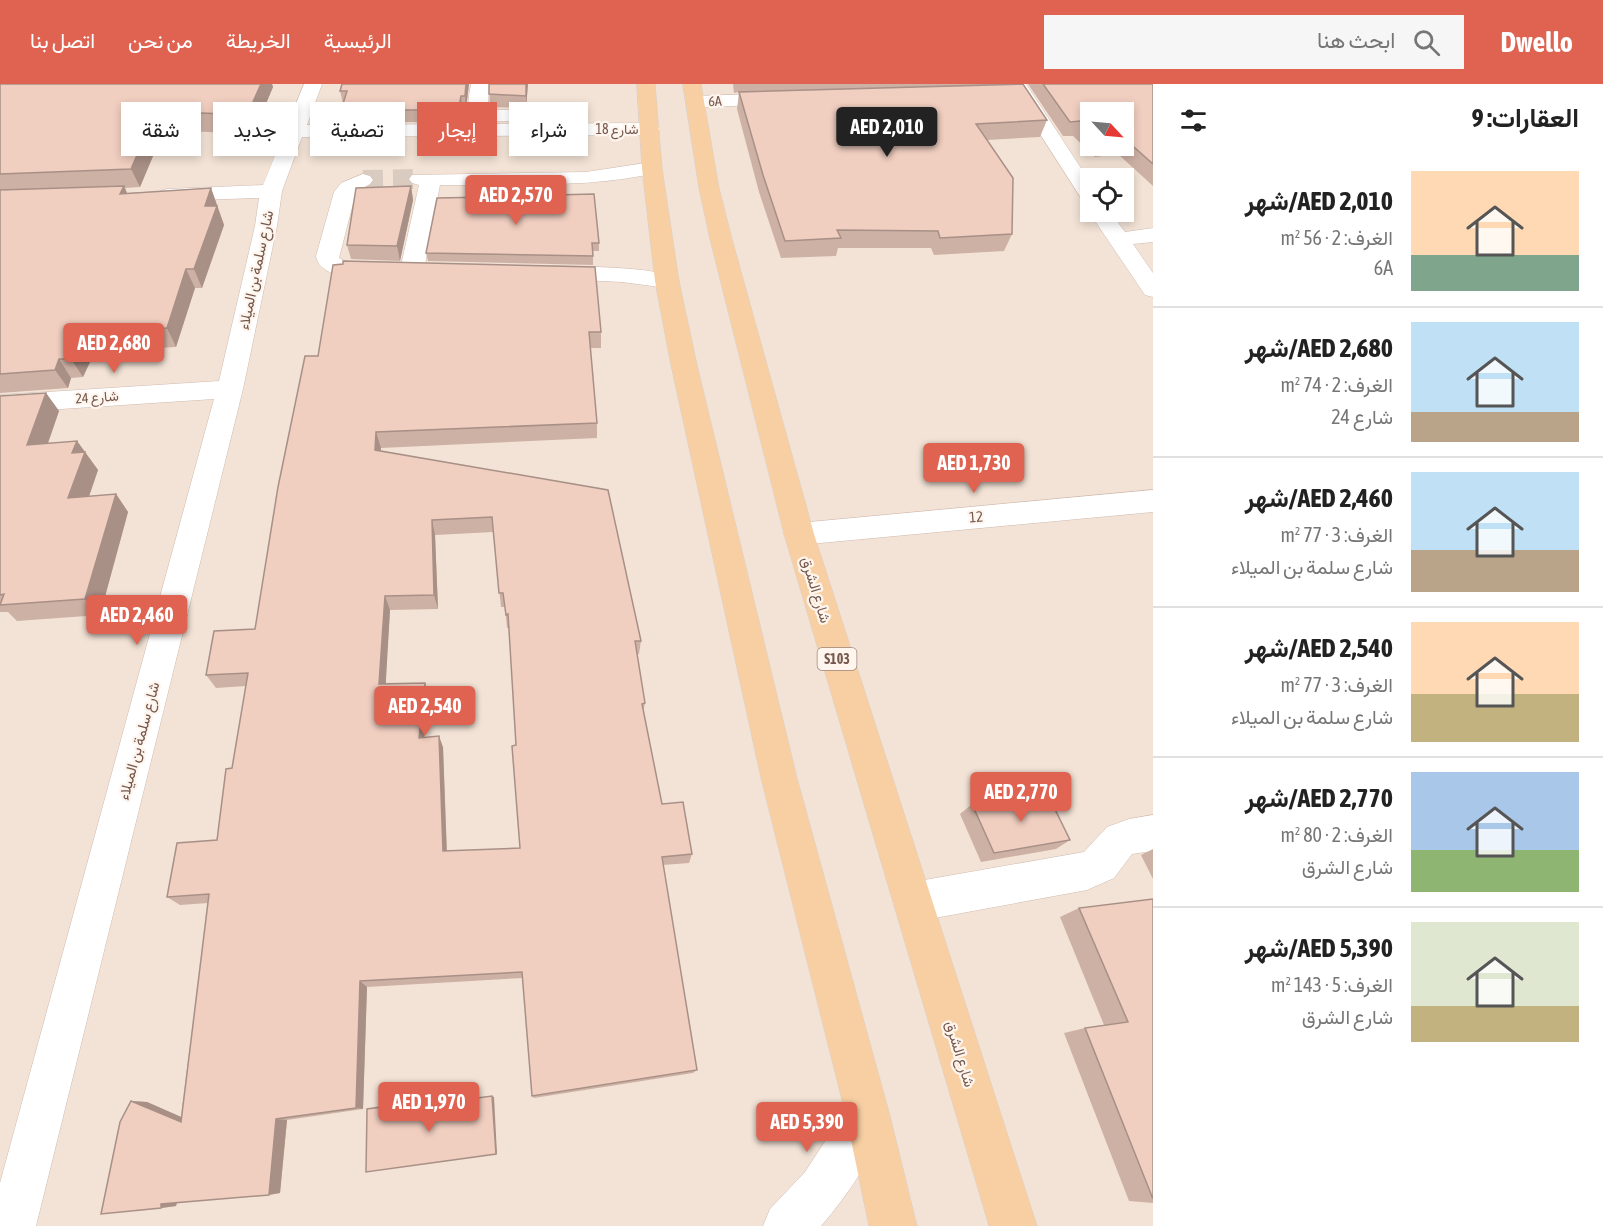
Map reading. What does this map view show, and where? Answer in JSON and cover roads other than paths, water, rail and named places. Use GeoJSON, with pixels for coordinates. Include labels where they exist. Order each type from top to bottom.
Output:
{"type":"FeatureCollection","features":[{"type":"Feature","properties":{"kind":"main road"},"geometry":{"type":"LineString","coordinates":[[646,84],[652,168],[667,281],[687,377],[779,778],[868,1116],[893,1226]]}},
{"type":"Feature","properties":{"kind":"main road","name":"شارع الشرق"},"geometry":{"type":"LineString","coordinates":[[694,93],[705,166],[721,239],[799,534],[1013,1226]]}},
{"type":"Feature","properties":{"kind":"street","name":"شارع سلمة بن الميلاء"},"geometry":{"type":"LineString","coordinates":[[298,125],[313,84]]}},
{"type":"Feature","properties":{"kind":"street"},"geometry":{"type":"LineString","coordinates":[[480,84],[477,110],[481,114],[509,115]]}},
{"type":"Feature","properties":{"kind":"street"},"geometry":{"type":"LineString","coordinates":[[998,93],[1019,88],[1080,182]]}},
{"type":"Feature","properties":{"kind":"street","name":"6A"},"geometry":{"type":"LineString","coordinates":[[694,93],[800,99]]}},
{"type":"Feature","properties":{"kind":"street","name":"شارع 18"},"geometry":{"type":"LineString","coordinates":[[298,130],[509,129]]}},
{"type":"Feature","properties":{"kind":"street","name":"شارع 18"},"geometry":{"type":"LineString","coordinates":[[588,129],[650,129]]}},
{"type":"Feature","properties":{"kind":"street","name":"شارع سلمة بن الميلاء"},"geometry":{"type":"LineString","coordinates":[[12,1226],[230,389],[266,226],[271,191],[285,156]]}},
{"type":"Feature","properties":{"kind":"street"},"geometry":{"type":"LineString","coordinates":[[363,180],[348,187],[345,192],[327,256],[328,261],[339,268],[422,270],[408,233],[425,179],[586,178],[620,175],[652,168]]}},
{"type":"Feature","properties":{"kind":"street"},"geometry":{"type":"LineString","coordinates":[[502,205],[505,178]]}},
{"type":"Feature","properties":{"kind":"street"},"geometry":{"type":"LineString","coordinates":[[141,196],[271,191]]}},
{"type":"Feature","properties":{"kind":"street"},"geometry":{"type":"LineString","coordinates":[[1106,222],[1153,290]]}},
{"type":"Feature","properties":{"kind":"street"},"geometry":{"type":"LineString","coordinates":[[333,234],[357,234]]}},
{"type":"Feature","properties":{"kind":"street"},"geometry":{"type":"LineString","coordinates":[[1118,240],[1153,235]]}},
{"type":"Feature","properties":{"kind":"street"},"geometry":{"type":"LineString","coordinates":[[531,273],[622,275],[667,281]]}},
{"type":"Feature","properties":{"kind":"street","name":"شارع 24"},"geometry":{"type":"LineString","coordinates":[[0,404],[230,389]]}},
{"type":"Feature","properties":{"kind":"street","name":"12"},"geometry":{"type":"LineString","coordinates":[[799,534],[1153,501]]}},
{"type":"Feature","properties":{"kind":"street"},"geometry":{"type":"LineString","coordinates":[[913,902],[1087,872],[1106,861],[1114,844],[1122,839],[1153,833]]}},
{"type":"Feature","properties":{"kind":"street"},"geometry":{"type":"LineString","coordinates":[[787,1226],[820,1190],[846,1154],[868,1116]]}},
{"type":"Feature","properties":{"kind":"tunnel"},"geometry":{"type":"LineString","coordinates":[[363,180],[419,179]]}}]}
